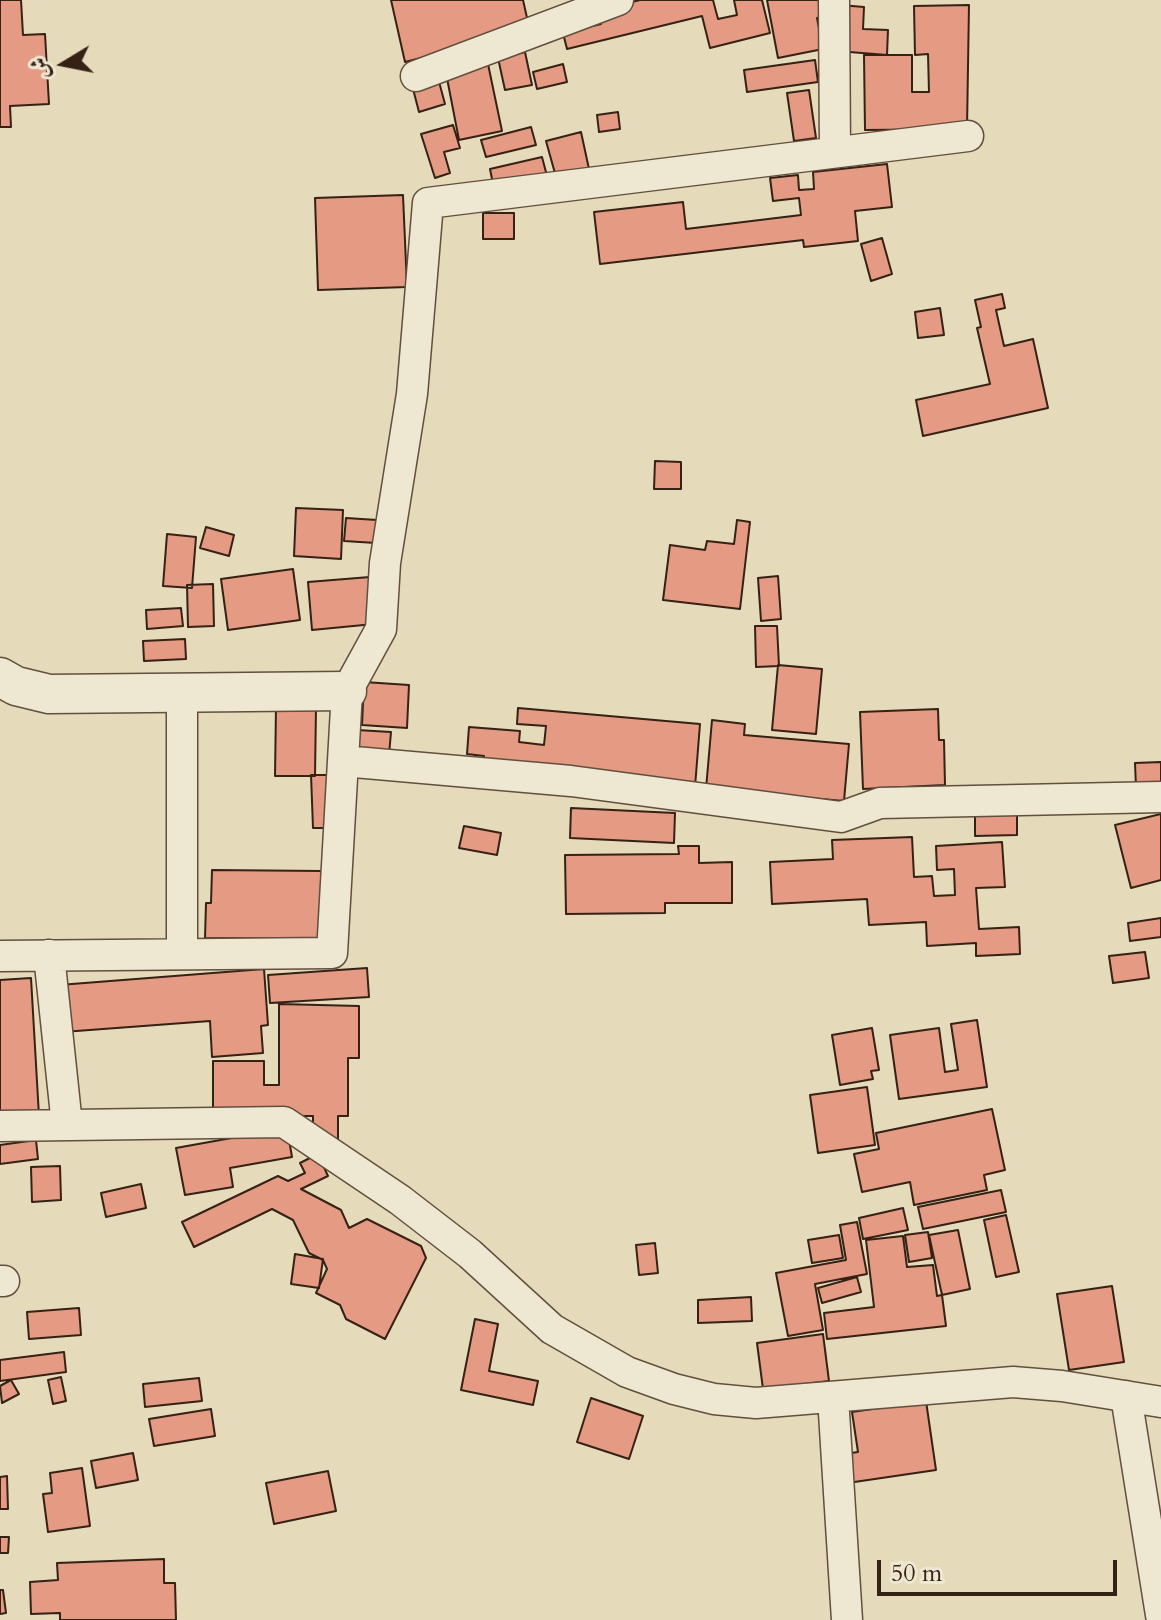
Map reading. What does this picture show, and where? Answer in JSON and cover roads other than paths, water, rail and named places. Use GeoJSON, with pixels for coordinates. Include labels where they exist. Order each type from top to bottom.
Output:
{"type":"FeatureCollection","features":[{"type":"Feature","properties":{"kind":"street"},"geometry":{"type":"LineString","coordinates":[[416,76],[556,11],[618,0]]}},
{"type":"Feature","properties":{"kind":"street"},"geometry":{"type":"LineString","coordinates":[[834,0],[835,152]]}},
{"type":"Feature","properties":{"kind":"street"},"geometry":{"type":"LineString","coordinates":[[0,956],[332,953],[347,691],[381,629],[385,563],[412,394],[428,203],[968,136]]}},
{"type":"Feature","properties":{"kind":"street"},"geometry":{"type":"LineString","coordinates":[[0,677],[16,686],[49,694],[347,691]]}},
{"type":"Feature","properties":{"kind":"street"},"geometry":{"type":"LineString","coordinates":[[182,693],[182,954]]}},
{"type":"Feature","properties":{"kind":"street"},"geometry":{"type":"LineString","coordinates":[[343,761],[571,781],[841,817],[880,803],[1161,797]]}},
{"type":"Feature","properties":{"kind":"street"},"geometry":{"type":"LineString","coordinates":[[49,955],[67,1125]]}},
{"type":"Feature","properties":{"kind":"street"},"geometry":{"type":"LineString","coordinates":[[0,1126],[284,1122],[412,1209],[470,1254],[552,1329],[627,1372],[714,1399],[756,1403],[1013,1382],[1161,1402]]}},
{"type":"Feature","properties":{"kind":"street"},"geometry":{"type":"LineString","coordinates":[[1126,1396],[1161,1615]]}},
{"type":"Feature","properties":{"kind":"street"},"geometry":{"type":"LineString","coordinates":[[833,1397],[847,1620]]}}]}
